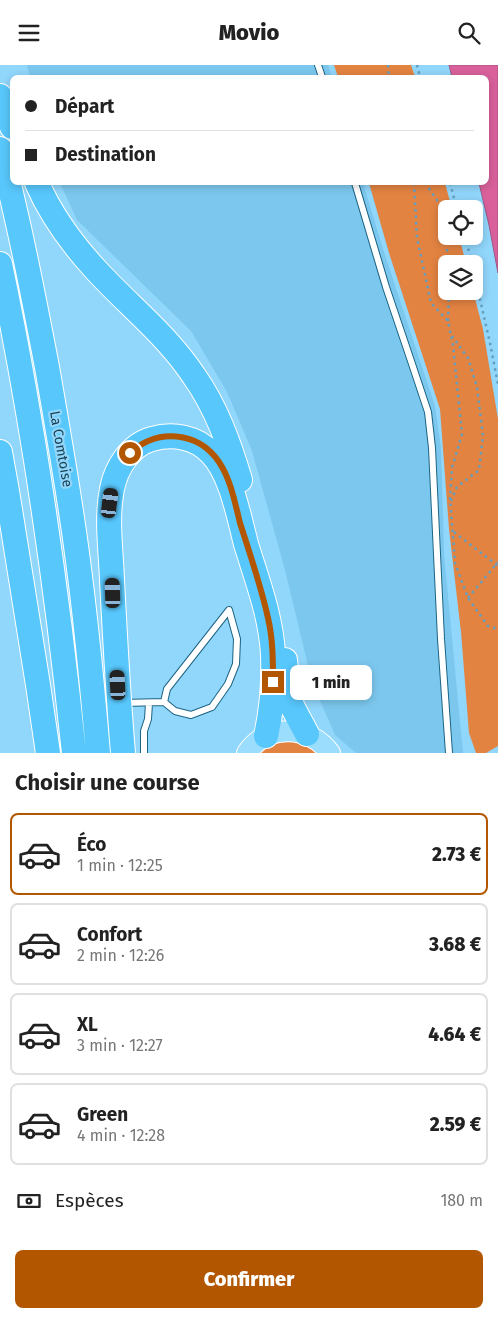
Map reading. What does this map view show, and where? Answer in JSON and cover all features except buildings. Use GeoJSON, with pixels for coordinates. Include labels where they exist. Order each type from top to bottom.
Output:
{"type":"FeatureCollection","features":[{"type":"Feature","properties":{"kind":"highway"},"geometry":{"type":"LineString","coordinates":[[0,95],[10,122]]}},
{"type":"Feature","properties":{"kind":"highway","name":"La Comtoise"},"geometry":{"type":"LineString","coordinates":[[0,149],[38,322],[61,446],[84,609],[98,753]]}},
{"type":"Feature","properties":{"kind":"highway"},"geometry":{"type":"LineString","coordinates":[[37,185],[71,241],[96,270],[177,352],[195,376],[211,403],[226,437],[246,498],[279,618],[292,706],[307,734]]}},
{"type":"Feature","properties":{"kind":"highway","name":"La Comtoise"},"geometry":{"type":"LineString","coordinates":[[0,264],[24,385],[48,534],[74,753]]}},
{"type":"Feature","properties":{"kind":"highway"},"geometry":{"type":"LineString","coordinates":[[123,753],[118,704],[110,541],[110,503],[115,479],[124,460],[136,447],[149,439],[156,438],[173,436],[190,440],[207,449],[224,471],[233,496],[268,619],[273,653],[273,682],[266,736]]}},
{"type":"Feature","properties":{"kind":"highway"},"geometry":{"type":"LineString","coordinates":[[0,452],[8,491],[48,753]]}},
{"type":"Feature","properties":{"kind":"main road"},"geometry":{"type":"LineString","coordinates":[[247,753],[256,742],[266,736],[279,731],[293,731],[307,734],[319,741],[330,753]]}},
{"type":"Feature","properties":{"kind":"lane"},"geometry":{"type":"LineString","coordinates":[[356,185],[386,287],[428,412],[432,448],[441,639],[449,753]]}},
{"type":"Feature","properties":{"kind":"lane"},"geometry":{"type":"LineString","coordinates":[[118,704],[164,702],[176,711],[191,715],[212,707],[228,684],[236,664],[237,639],[229,610],[167,689],[164,702]]}},
{"type":"Feature","properties":{"kind":"lane"},"geometry":{"type":"LineString","coordinates":[[144,753],[144,731],[148,719],[149,703]]}},
{"type":"Feature","properties":{"kind":"path"},"geometry":{"type":"LineString","coordinates":[[414,185],[417,238],[431,303],[448,321]]}},
{"type":"Feature","properties":{"kind":"path"},"geometry":{"type":"LineString","coordinates":[[426,185],[438,202]]}},
{"type":"Feature","properties":{"kind":"path"},"geometry":{"type":"LineString","coordinates":[[451,185],[455,200]]}},
{"type":"Feature","properties":{"kind":"path"},"geometry":{"type":"LineString","coordinates":[[449,300],[448,321],[453,345],[462,434],[452,468],[451,503],[455,563],[468,598],[488,626],[498,629]]}},
{"type":"Feature","properties":{"kind":"path"},"geometry":{"type":"LineString","coordinates":[[480,300],[498,384]]}},
{"type":"Feature","properties":{"kind":"path"},"geometry":{"type":"LineString","coordinates":[[450,333],[468,358],[477,387],[483,436],[479,470],[457,487],[451,503]]}},
{"type":"Feature","properties":{"kind":"path"},"geometry":{"type":"LineString","coordinates":[[453,531],[497,564],[468,598]]}},
{"type":"Feature","properties":{"kind":"shaded area"},"geometry":{"type":"Polygon","coordinates":[[[27,65],[328,65],[331,75],[30,75],[27,65]]]}},
{"type":"Feature","properties":{"kind":"shaded area"},"geometry":{"type":"Polygon","coordinates":[[[334,65],[411,65],[414,75],[337,75],[334,65]]]}},
{"type":"Feature","properties":{"kind":"shaded area"},"geometry":{"type":"Polygon","coordinates":[[[449,65],[498,65],[498,273],[479,185],[489,185],[489,75],[452,75],[449,65]]]}},
{"type":"Feature","properties":{"kind":"shaded area"},"geometry":{"type":"Polygon","coordinates":[[[61,185],[364,185],[435,406],[441,448],[444,554],[463,753],[356,753],[335,735],[312,682],[285,570],[252,451],[227,392],[191,331],[77,220],[61,185]]]}},
{"type":"Feature","properties":{"kind":"shaded area"},"geometry":{"type":"Polygon","coordinates":[[[370,185],[446,185],[450,200],[438,200],[438,245],[461,245],[464,255],[438,255],[438,300],[475,300],[483,329],[498,419],[498,746],[486,753],[476,753],[469,733],[461,632],[449,529],[440,409],[389,253],[370,185]]]}},
{"type":"Feature","properties":{"kind":"shaded area"},"geometry":{"type":"Polygon","coordinates":[[[286,740],[303,743],[318,753],[258,753],[269,744],[286,740]]]}},
{"type":"Feature","properties":{"kind":"route"},"geometry":{"type":"LineString","coordinates":[[130,453],[149,439],[166,436],[182,437],[207,449],[224,471],[233,496],[268,619],[273,653],[273,682]]}}]}
